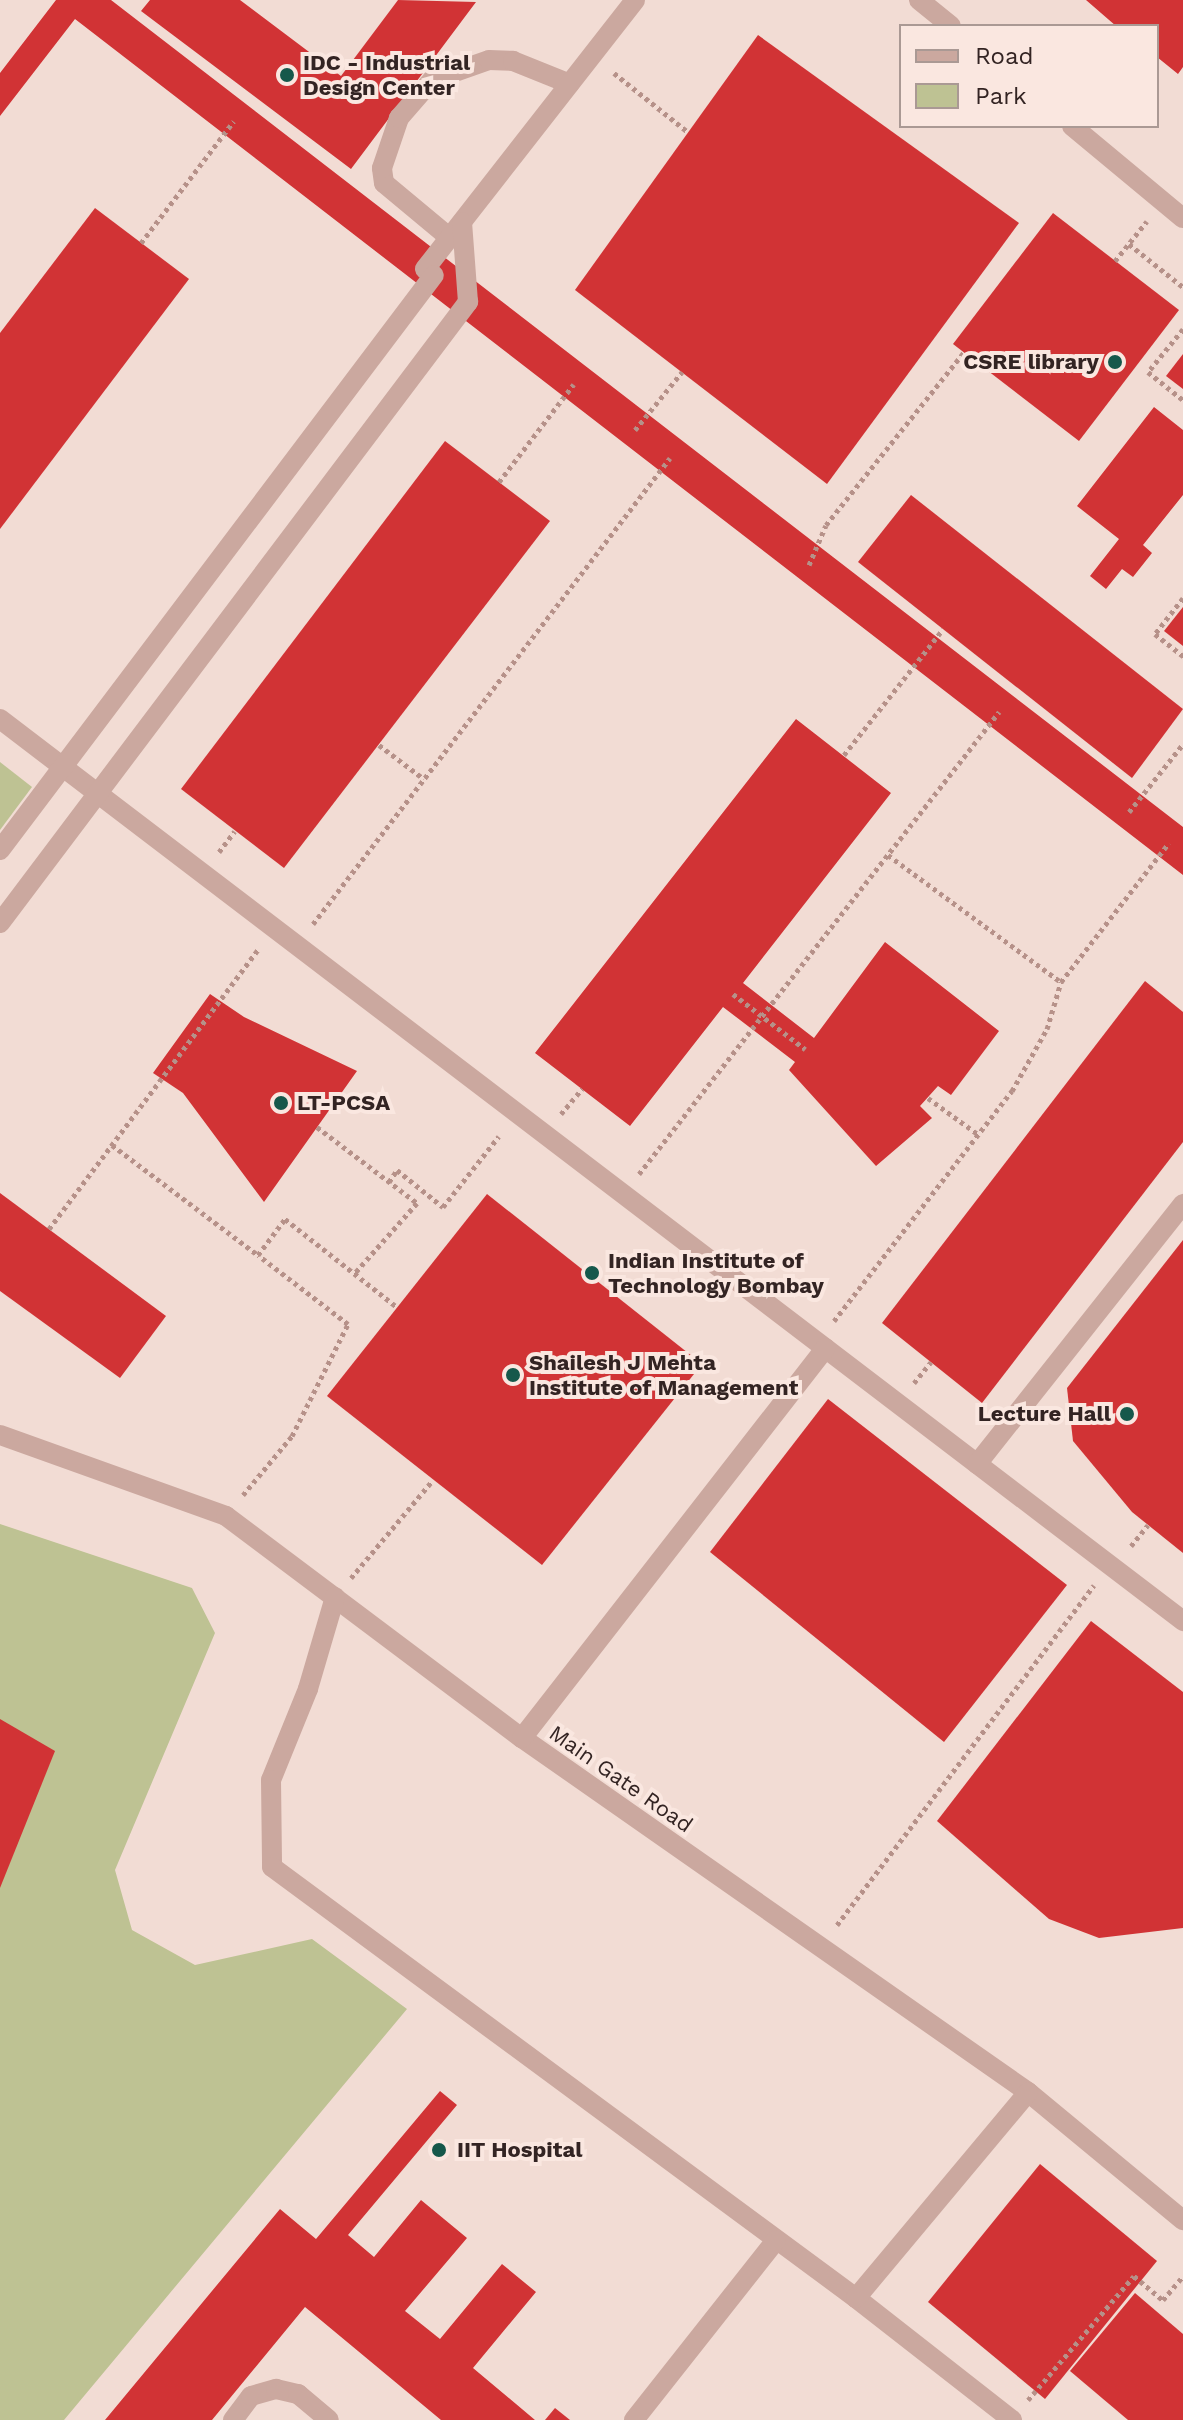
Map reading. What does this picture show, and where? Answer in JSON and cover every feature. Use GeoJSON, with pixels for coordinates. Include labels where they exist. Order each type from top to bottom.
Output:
{"type":"FeatureCollection","features":[{"type":"Feature","properties":{"kind":"street"},"geometry":{"type":"LineString","coordinates":[[0,850],[430,272],[456,230],[635,0]]}},
{"type":"Feature","properties":{"kind":"street"},"geometry":{"type":"LineString","coordinates":[[919,0],[949,24]]}},
{"type":"Feature","properties":{"kind":"street"},"geometry":{"type":"LineString","coordinates":[[0,923],[468,302],[456,230],[384,183],[382,168],[399,118],[432,80],[489,60],[513,61],[570,84]]}},
{"type":"Feature","properties":{"kind":"street"},"geometry":{"type":"LineString","coordinates":[[1074,128],[1183,218]]}},
{"type":"Feature","properties":{"kind":"street"},"geometry":{"type":"LineString","coordinates":[[0,719],[1183,1621]]}},
{"type":"Feature","properties":{"kind":"street"},"geometry":{"type":"LineString","coordinates":[[977,1464],[1183,1204]]}},
{"type":"Feature","properties":{"kind":"street"},"geometry":{"type":"LineString","coordinates":[[522,1738],[822,1345]]}},
{"type":"Feature","properties":{"kind":"street","name":"Main Gate Road"},"geometry":{"type":"LineString","coordinates":[[0,1435],[226,1516],[522,1738],[1028,2092],[1183,2220]]}},
{"type":"Feature","properties":{"kind":"street"},"geometry":{"type":"LineString","coordinates":[[335,1597],[308,1689],[271,1780],[272,1867],[856,2298],[1012,2420]]}},
{"type":"Feature","properties":{"kind":"street"},"geometry":{"type":"LineString","coordinates":[[856,2298],[1028,2092]]}},
{"type":"Feature","properties":{"kind":"street"},"geometry":{"type":"LineString","coordinates":[[634,2420],[776,2240]]}},
{"type":"Feature","properties":{"kind":"street"},"geometry":{"type":"LineString","coordinates":[[233,2420],[251,2396],[276,2389],[298,2394],[329,2420]]}},
{"type":"Feature","properties":{"kind":"path"},"geometry":{"type":"LineString","coordinates":[[593,55],[688,132]]}},
{"type":"Feature","properties":{"kind":"path"},"geometry":{"type":"LineString","coordinates":[[141,243],[234,121]]}},
{"type":"Feature","properties":{"kind":"path"},"geometry":{"type":"LineString","coordinates":[[1115,261],[1163,202]]}},
{"type":"Feature","properties":{"kind":"path"},"geometry":{"type":"LineString","coordinates":[[1129,244],[1183,287]]}},
{"type":"Feature","properties":{"kind":"path"},"geometry":{"type":"LineString","coordinates":[[1183,329],[1148,372],[1183,400]]}},
{"type":"Feature","properties":{"kind":"path"},"geometry":{"type":"LineString","coordinates":[[809,565],[826,525],[964,352]]}},
{"type":"Feature","properties":{"kind":"path"},"geometry":{"type":"LineString","coordinates":[[635,430],[682,372]]}},
{"type":"Feature","properties":{"kind":"path"},"geometry":{"type":"LineString","coordinates":[[499,482],[574,384]]}},
{"type":"Feature","properties":{"kind":"path"},"geometry":{"type":"LineString","coordinates":[[298,944],[670,458]]}},
{"type":"Feature","properties":{"kind":"path"},"geometry":{"type":"LineString","coordinates":[[1183,598],[1155,634],[1183,656]]}},
{"type":"Feature","properties":{"kind":"path"},"geometry":{"type":"LineString","coordinates":[[844,755],[943,629]]}},
{"type":"Feature","properties":{"kind":"path"},"geometry":{"type":"LineString","coordinates":[[624,1193],[999,712]]}},
{"type":"Feature","properties":{"kind":"path"},"geometry":{"type":"LineString","coordinates":[[1129,812],[1183,744]]}},
{"type":"Feature","properties":{"kind":"path"},"geometry":{"type":"LineString","coordinates":[[379,745],[424,779]]}},
{"type":"Feature","properties":{"kind":"path"},"geometry":{"type":"LineString","coordinates":[[822,1345],[1012,1091],[1047,1029],[1061,982],[1169,843]]}},
{"type":"Feature","properties":{"kind":"path"},"geometry":{"type":"LineString","coordinates":[[888,855],[1061,982]]}},
{"type":"Feature","properties":{"kind":"path"},"geometry":{"type":"LineString","coordinates":[[49,1229],[275,927]]}},
{"type":"Feature","properties":{"kind":"path"},"geometry":{"type":"LineString","coordinates":[[733,994],[805,1049]]}},
{"type":"Feature","properties":{"kind":"path"},"geometry":{"type":"LineString","coordinates":[[928,1098],[979,1135]]}},
{"type":"Feature","properties":{"kind":"path"},"geometry":{"type":"LineString","coordinates":[[389,1182],[397,1170],[443,1207],[518,1112]]}},
{"type":"Feature","properties":{"kind":"path"},"geometry":{"type":"LineString","coordinates":[[317,1127],[417,1203],[354,1274]]}},
{"type":"Feature","properties":{"kind":"path"},"geometry":{"type":"LineString","coordinates":[[112,1145],[348,1324],[292,1436],[226,1516]]}},
{"type":"Feature","properties":{"kind":"path"},"geometry":{"type":"LineString","coordinates":[[258,1255],[285,1219],[397,1307]]}},
{"type":"Feature","properties":{"kind":"path"},"geometry":{"type":"LineString","coordinates":[[335,1597],[432,1481]]}},
{"type":"Feature","properties":{"kind":"path"},"geometry":{"type":"LineString","coordinates":[[820,1947],[1109,1565]]}},
{"type":"Feature","properties":{"kind":"path"},"geometry":{"type":"LineString","coordinates":[[1012,2420],[1134,2276],[1163,2300],[1183,2276]]}},
{"type":"Feature","properties":{"kind":"green space"},"geometry":{"type":"Polygon","coordinates":[[[0,762],[32,787],[0,830],[0,762]]]}},
{"type":"Feature","properties":{"kind":"green space"},"geometry":{"type":"Polygon","coordinates":[[[0,1524],[192,1588],[215,1633],[115,1870],[132,1930],[195,1965],[312,1939],[407,2009],[64,2420],[0,2420],[0,1524]]]}},
{"type":"Feature","properties":{"kind":"building"},"geometry":{"type":"Polygon","coordinates":[[[56,0],[111,0],[1183,827],[1183,875],[75,19],[0,116],[0,73],[56,0]]]}},
{"type":"Feature","properties":{"kind":"building"},"geometry":{"type":"Polygon","coordinates":[[[150,0],[240,0],[341,76],[398,0],[476,2],[351,169],[141,11],[150,0]]]}},
{"type":"Feature","properties":{"kind":"building"},"geometry":{"type":"Polygon","coordinates":[[[1086,0],[1183,0],[1183,67],[1178,74],[1159,59],[1159,24],[1114,24],[1086,0]]]}},
{"type":"Feature","properties":{"kind":"building"},"geometry":{"type":"Polygon","coordinates":[[[758,35],[1019,223],[827,484],[575,290],[758,35]]]}},
{"type":"Feature","properties":{"kind":"building"},"geometry":{"type":"Polygon","coordinates":[[[95,208],[189,279],[0,529],[0,333],[95,208]]]}},
{"type":"Feature","properties":{"kind":"building"},"geometry":{"type":"Polygon","coordinates":[[[1053,213],[1179,310],[1079,441],[953,344],[1053,213]]]}},
{"type":"Feature","properties":{"kind":"building"},"geometry":{"type":"Polygon","coordinates":[[[1183,354],[1183,389],[1166,376],[1183,354]]]}},
{"type":"Feature","properties":{"kind":"building"},"geometry":{"type":"Polygon","coordinates":[[[1154,407],[1183,430],[1183,495],[1143,545],[1152,553],[1133,577],[1122,569],[1106,589],[1090,576],[1119,539],[1077,506],[1154,407]]]}},
{"type":"Feature","properties":{"kind":"building"},"geometry":{"type":"Polygon","coordinates":[[[445,441],[550,521],[284,868],[181,789],[445,441]]]}},
{"type":"Feature","properties":{"kind":"building"},"geometry":{"type":"Polygon","coordinates":[[[911,495],[1183,709],[1132,778],[858,562],[911,495]]]}},
{"type":"Feature","properties":{"kind":"building"},"geometry":{"type":"Polygon","coordinates":[[[1183,607],[1183,646],[1164,631],[1183,607]]]}},
{"type":"Feature","properties":{"kind":"building"},"geometry":{"type":"Polygon","coordinates":[[[796,719],[891,793],[743,983],[814,1038],[885,942],[999,1031],[951,1095],[938,1086],[920,1106],[932,1118],[876,1166],[789,1070],[795,1062],[723,1007],[630,1126],[535,1053],[796,719]]]}},
{"type":"Feature","properties":{"kind":"building"},"geometry":{"type":"Polygon","coordinates":[[[1145,981],[1183,1012],[1183,1142],[982,1403],[882,1323],[1145,981]]]}},
{"type":"Feature","properties":{"kind":"building"},"geometry":{"type":"Polygon","coordinates":[[[210,994],[244,1017],[357,1071],[264,1202],[183,1093],[153,1073],[210,994]]]}},
{"type":"Feature","properties":{"kind":"building"},"geometry":{"type":"Polygon","coordinates":[[[0,1193],[166,1316],[120,1378],[0,1291],[0,1193]]]}},
{"type":"Feature","properties":{"kind":"building"},"geometry":{"type":"Polygon","coordinates":[[[487,1194],[702,1364],[542,1565],[327,1396],[487,1194]]]}},
{"type":"Feature","properties":{"kind":"building","name":"Lecture Hall"},"geometry":{"type":"Polygon","coordinates":[[[1183,1240],[1183,1553],[1132,1512],[1073,1441],[1067,1388],[1183,1240]]]}},
{"type":"Feature","properties":{"kind":"building"},"geometry":{"type":"Polygon","coordinates":[[[828,1399],[1067,1585],[944,1742],[710,1552],[828,1399]]]}},
{"type":"Feature","properties":{"kind":"building"},"geometry":{"type":"Polygon","coordinates":[[[1091,1621],[1183,1692],[1183,1928],[1099,1938],[1049,1919],[937,1821],[1091,1621]]]}},
{"type":"Feature","properties":{"kind":"building"},"geometry":{"type":"Polygon","coordinates":[[[0,1719],[55,1751],[0,1888],[0,1719]]]}},
{"type":"Feature","properties":{"kind":"building","name":"IIT Hospital"},"geometry":{"type":"Polygon","coordinates":[[[440,2091],[457,2105],[348,2235],[374,2257],[421,2200],[467,2238],[405,2311],[440,2339],[502,2264],[536,2292],[473,2368],[535,2420],[441,2420],[305,2307],[212,2420],[105,2420],[280,2209],[316,2239],[440,2091]]]}},
{"type":"Feature","properties":{"kind":"building"},"geometry":{"type":"Polygon","coordinates":[[[1040,2164],[1157,2261],[1045,2399],[928,2302],[1040,2164]]]}},
{"type":"Feature","properties":{"kind":"building"},"geometry":{"type":"Polygon","coordinates":[[[1135,2293],[1183,2334],[1183,2420],[1128,2420],[1070,2371],[1135,2293]]]}},
{"type":"Feature","properties":{"kind":"building"},"geometry":{"type":"Polygon","coordinates":[[[555,2408],[570,2420],[545,2420],[555,2408]]]}},
{"type":"Feature","properties":{"kind":"place","name":"IDC - Industrial Design Center"},"geometry":{"type":"Point","coordinates":[287,75]}},
{"type":"Feature","properties":{"kind":"place","name":"CSRE library"},"geometry":{"type":"Point","coordinates":[1115,362]}},
{"type":"Feature","properties":{"kind":"place","name":"LT-PCSA"},"geometry":{"type":"Point","coordinates":[281,1103]}},
{"type":"Feature","properties":{"kind":"place","name":"Indian Institute of Technology Bombay"},"geometry":{"type":"Point","coordinates":[592,1273]}},
{"type":"Feature","properties":{"kind":"place","name":"Shailesh J Mehta Institute of Management"},"geometry":{"type":"Point","coordinates":[513,1375]}},
{"type":"Feature","properties":{"kind":"place","name":"Lecture Hall"},"geometry":{"type":"Point","coordinates":[1127,1414]}},
{"type":"Feature","properties":{"kind":"place","name":"IIT Hospital"},"geometry":{"type":"Point","coordinates":[439,2150]}}]}
